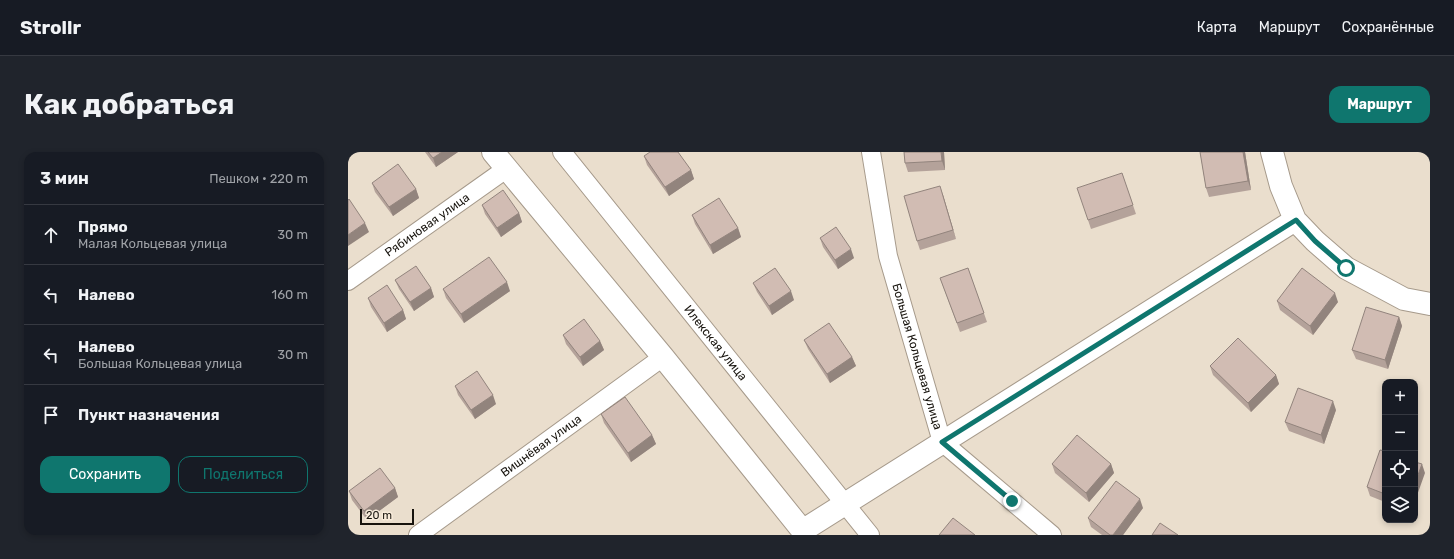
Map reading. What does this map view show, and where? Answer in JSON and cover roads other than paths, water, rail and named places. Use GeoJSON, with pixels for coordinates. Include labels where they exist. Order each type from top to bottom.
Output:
{"type":"FeatureCollection","features":[{"type":"Feature","properties":{"kind":"street"},"geometry":{"type":"LineString","coordinates":[[493,152],[663,357],[804,533],[942,442],[1296,220]]}},
{"type":"Feature","properties":{"kind":"street","name":"Илекская улица"},"geometry":{"type":"LineString","coordinates":[[562,152],[870,535]]}},
{"type":"Feature","properties":{"kind":"street","name":"Большая Кольцевая улица"},"geometry":{"type":"LineString","coordinates":[[871,152],[888,256],[942,442],[1052,535]]}},
{"type":"Feature","properties":{"kind":"street"},"geometry":{"type":"LineString","coordinates":[[1272,152],[1281,186],[1296,220],[1315,241],[1346,268],[1404,299],[1430,304]]}},
{"type":"Feature","properties":{"kind":"street","name":"Рябиновая улица"},"geometry":{"type":"LineString","coordinates":[[348,281],[506,169]]}},
{"type":"Feature","properties":{"kind":"street","name":"Вишнёвая улица"},"geometry":{"type":"LineString","coordinates":[[418,535],[663,357]]}}]}
